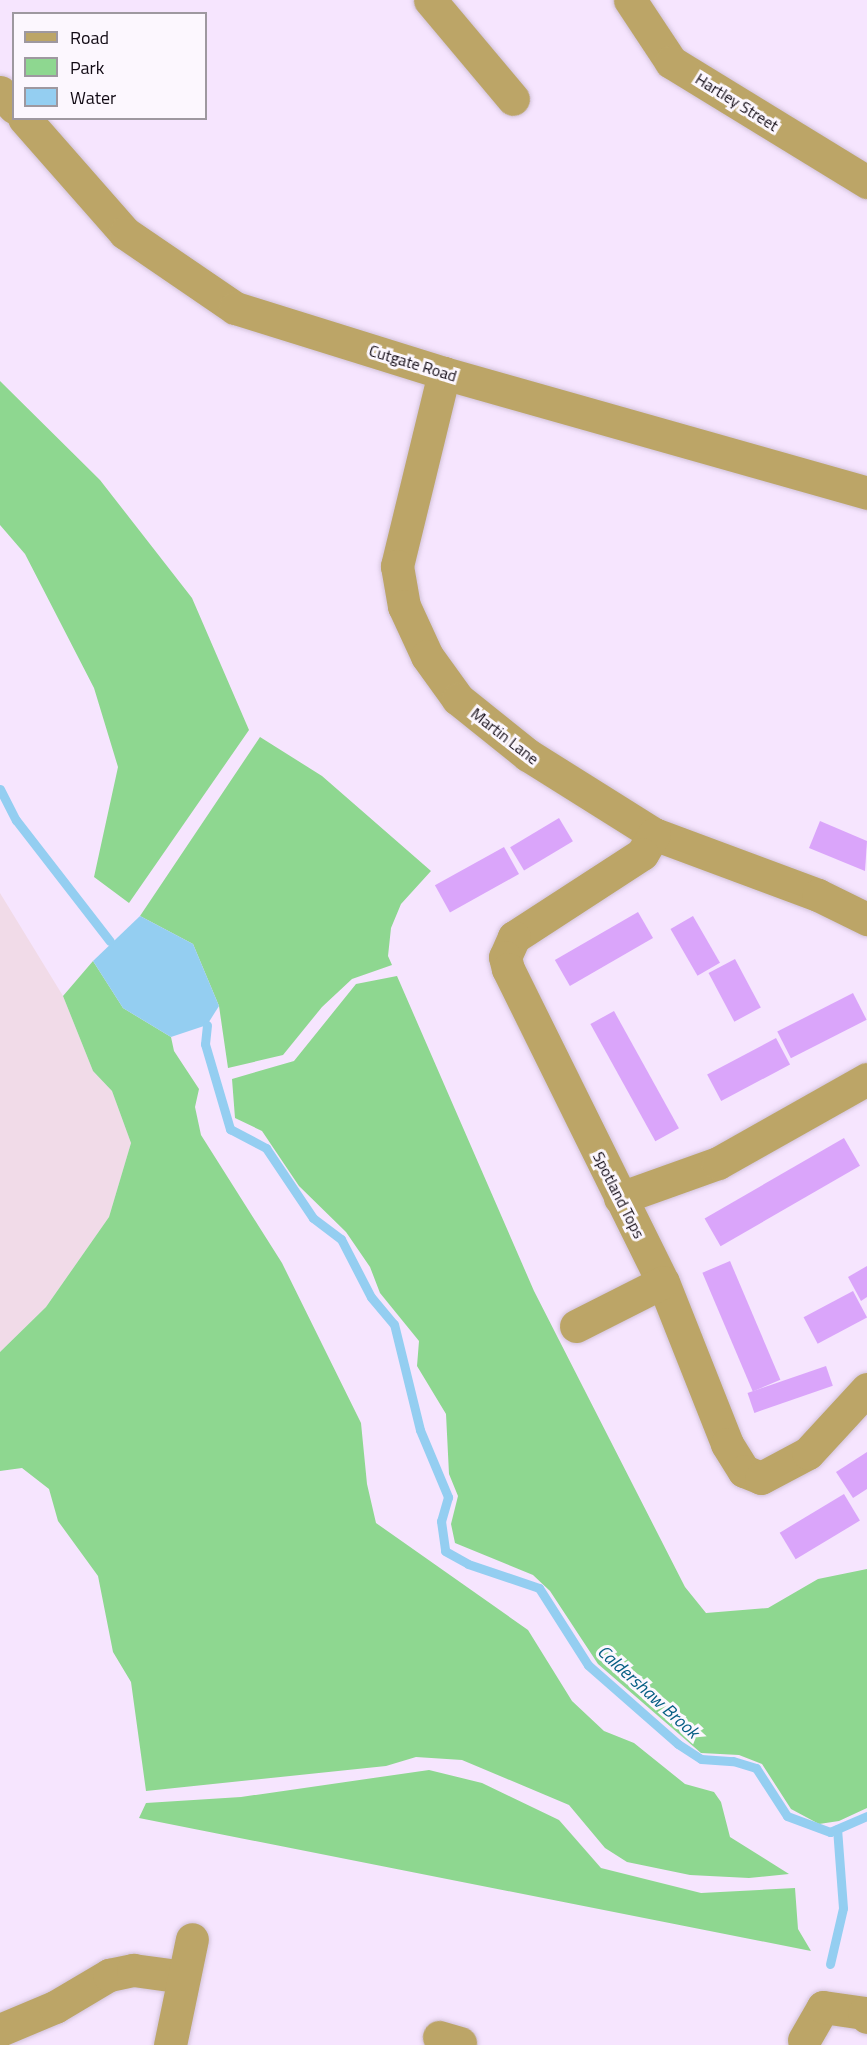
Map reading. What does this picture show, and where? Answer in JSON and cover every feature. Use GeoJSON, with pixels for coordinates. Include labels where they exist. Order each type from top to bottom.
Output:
{"type":"FeatureCollection","features":[{"type":"Feature","properties":{"kind":"street"},"geometry":{"type":"LineString","coordinates":[[430,0],[513,99]]}},
{"type":"Feature","properties":{"kind":"street","name":"Hartley Street"},"geometry":{"type":"LineString","coordinates":[[630,0],[671,62],[867,182]]}},
{"type":"Feature","properties":{"kind":"street"},"geometry":{"type":"LineString","coordinates":[[0,92],[12,105]]}},
{"type":"Feature","properties":{"kind":"street","name":"Cutgate Road"},"geometry":{"type":"LineString","coordinates":[[26,120],[125,233],[235,309],[444,373],[867,493]]}},
{"type":"Feature","properties":{"kind":"street","name":"Martin Lane"},"geometry":{"type":"LineString","coordinates":[[444,373],[397,566],[404,606],[427,656],[458,699],[528,755],[654,834],[818,895],[867,919]]}},
{"type":"Feature","properties":{"kind":"street","name":"Spotland Tops"},"geometry":{"type":"LineString","coordinates":[[654,834],[642,854],[514,938],[505,957],[620,1198],[663,1282],[727,1444],[744,1471],[761,1478],[800,1458],[867,1389]]}},
{"type":"Feature","properties":{"kind":"street"},"geometry":{"type":"LineString","coordinates":[[620,1198],[718,1163],[865,1084]]}},
{"type":"Feature","properties":{"kind":"street"},"geometry":{"type":"LineString","coordinates":[[576,1326],[663,1282]]}},
{"type":"Feature","properties":{"kind":"street"},"geometry":{"type":"LineString","coordinates":[[170,2045],[192,1939]]}},
{"type":"Feature","properties":{"kind":"street"},"geometry":{"type":"LineString","coordinates":[[0,2030],[55,2007],[109,1975],[133,1970],[184,1977]]}},
{"type":"Feature","properties":{"kind":"street"},"geometry":{"type":"LineString","coordinates":[[804,2040],[823,2007],[864,2013],[867,2017]]}},
{"type":"Feature","properties":{"kind":"shaded area"},"geometry":{"type":"Polygon","coordinates":[[[0,893],[63,996],[93,1071],[112,1091],[131,1143],[109,1217],[46,1307],[0,1352],[0,893]]]}},
{"type":"Feature","properties":{"kind":"green space"},"geometry":{"type":"Polygon","coordinates":[[[0,381],[100,480],[192,598],[249,730],[129,903],[94,877],[118,767],[94,688],[25,554],[0,525],[0,381]]]}},
{"type":"Feature","properties":{"kind":"green space"},"geometry":{"type":"Polygon","coordinates":[[[260,737],[322,776],[431,871],[401,904],[391,928],[388,956],[392,965],[352,979],[322,1007],[283,1055],[228,1068],[219,1006],[193,944],[140,916],[260,737]]]}},
{"type":"Feature","properties":{"kind":"green space"},"geometry":{"type":"Polygon","coordinates":[[[93,961],[123,1008],[171,1037],[174,1051],[199,1089],[195,1107],[201,1135],[282,1263],[361,1423],[367,1484],[376,1523],[528,1630],[572,1701],[604,1731],[634,1743],[685,1784],[714,1792],[721,1802],[730,1837],[789,1874],[749,1878],[690,1875],[627,1862],[605,1848],[569,1805],[462,1760],[416,1757],[386,1766],[146,1791],[131,1682],[113,1652],[98,1576],[58,1521],[49,1489],[22,1468],[0,1471],[0,1352],[46,1307],[109,1217],[131,1143],[112,1091],[93,1071],[63,996],[93,961]]]}},
{"type":"Feature","properties":{"kind":"green space"},"geometry":{"type":"Polygon","coordinates":[[[397,976],[534,1291],[685,1587],[706,1613],[768,1608],[818,1579],[867,1569],[867,1808],[839,1821],[819,1824],[791,1809],[762,1764],[739,1755],[701,1753],[598,1664],[550,1591],[533,1575],[455,1543],[451,1524],[458,1496],[449,1474],[446,1414],[417,1366],[419,1341],[380,1293],[370,1267],[346,1232],[299,1186],[262,1131],[235,1118],[232,1079],[294,1061],[356,984],[397,976]]]}},
{"type":"Feature","properties":{"kind":"green space"},"geometry":{"type":"Polygon","coordinates":[[[429,1770],[482,1783],[559,1820],[601,1868],[701,1893],[795,1888],[798,1929],[811,1951],[139,1818],[146,1803],[241,1797],[429,1770]]]}},
{"type":"Feature","properties":{"kind":"water"},"geometry":{"type":"Polygon","coordinates":[[[140,916],[193,944],[219,1006],[207,1025],[171,1037],[123,1008],[93,961],[140,916]]]}},
{"type":"Feature","properties":{"kind":"building"},"geometry":{"type":"Polygon","coordinates":[[[559,818],[573,841],[524,871],[510,847],[559,818]]]}},
{"type":"Feature","properties":{"kind":"building"},"geometry":{"type":"Polygon","coordinates":[[[820,821],[867,841],[865,871],[809,848],[820,821]]]}},
{"type":"Feature","properties":{"kind":"building"},"geometry":{"type":"Polygon","coordinates":[[[504,847],[519,874],[450,912],[435,885],[504,847]]]}},
{"type":"Feature","properties":{"kind":"building"},"geometry":{"type":"Polygon","coordinates":[[[638,912],[653,938],[570,986],[555,960],[638,912]]]}},
{"type":"Feature","properties":{"kind":"building"},"geometry":{"type":"Polygon","coordinates":[[[693,916],[720,963],[697,976],[670,929],[693,916]]]}},
{"type":"Feature","properties":{"kind":"building"},"geometry":{"type":"Polygon","coordinates":[[[735,959],[761,1008],[734,1022],[709,973],[735,959]]]}},
{"type":"Feature","properties":{"kind":"building"},"geometry":{"type":"Polygon","coordinates":[[[853,993],[867,1020],[791,1058],[777,1032],[853,993]]]}},
{"type":"Feature","properties":{"kind":"building"},"geometry":{"type":"Polygon","coordinates":[[[614,1011],[679,1128],[655,1141],[590,1024],[614,1011]]]}},
{"type":"Feature","properties":{"kind":"building"},"geometry":{"type":"Polygon","coordinates":[[[776,1038],[790,1064],[721,1101],[707,1075],[776,1038]]]}},
{"type":"Feature","properties":{"kind":"building"},"geometry":{"type":"Polygon","coordinates":[[[844,1138],[860,1166],[721,1246],[705,1218],[844,1138]]]}},
{"type":"Feature","properties":{"kind":"building"},"geometry":{"type":"Polygon","coordinates":[[[730,1261],[780,1380],[753,1391],[702,1273],[730,1261]]]}},
{"type":"Feature","properties":{"kind":"building"},"geometry":{"type":"Polygon","coordinates":[[[867,1266],[867,1297],[861,1301],[848,1277],[867,1266]]]}},
{"type":"Feature","properties":{"kind":"building"},"geometry":{"type":"Polygon","coordinates":[[[853,1291],[867,1318],[818,1344],[804,1317],[853,1291]]]}},
{"type":"Feature","properties":{"kind":"building"},"geometry":{"type":"Polygon","coordinates":[[[826,1366],[833,1386],[754,1413],[748,1393],[826,1366]]]}},
{"type":"Feature","properties":{"kind":"building"},"geometry":{"type":"Polygon","coordinates":[[[867,1452],[867,1489],[853,1498],[836,1472],[867,1452]]]}},
{"type":"Feature","properties":{"kind":"building"},"geometry":{"type":"Polygon","coordinates":[[[844,1494],[860,1521],[796,1559],[780,1533],[844,1494]]]}},
{"type":"Feature","properties":{"kind":"waterway"},"geometry":{"type":"LineString","coordinates":[[0,789],[16,820],[110,941]]}},
{"type":"Feature","properties":{"kind":"waterway","name":"Caldershaw Brook"},"geometry":{"type":"LineString","coordinates":[[207,1025],[205,1044],[230,1129],[266,1148],[313,1218],[341,1239],[371,1297],[394,1324],[420,1430],[448,1497],[441,1521],[445,1551],[468,1564],[539,1588],[588,1665],[678,1744],[701,1759],[733,1761],[756,1768],[787,1816],[830,1832],[867,1816]]}},
{"type":"Feature","properties":{"kind":"waterway"},"geometry":{"type":"LineString","coordinates":[[830,1964],[843,1908],[837,1829]]}}]}
